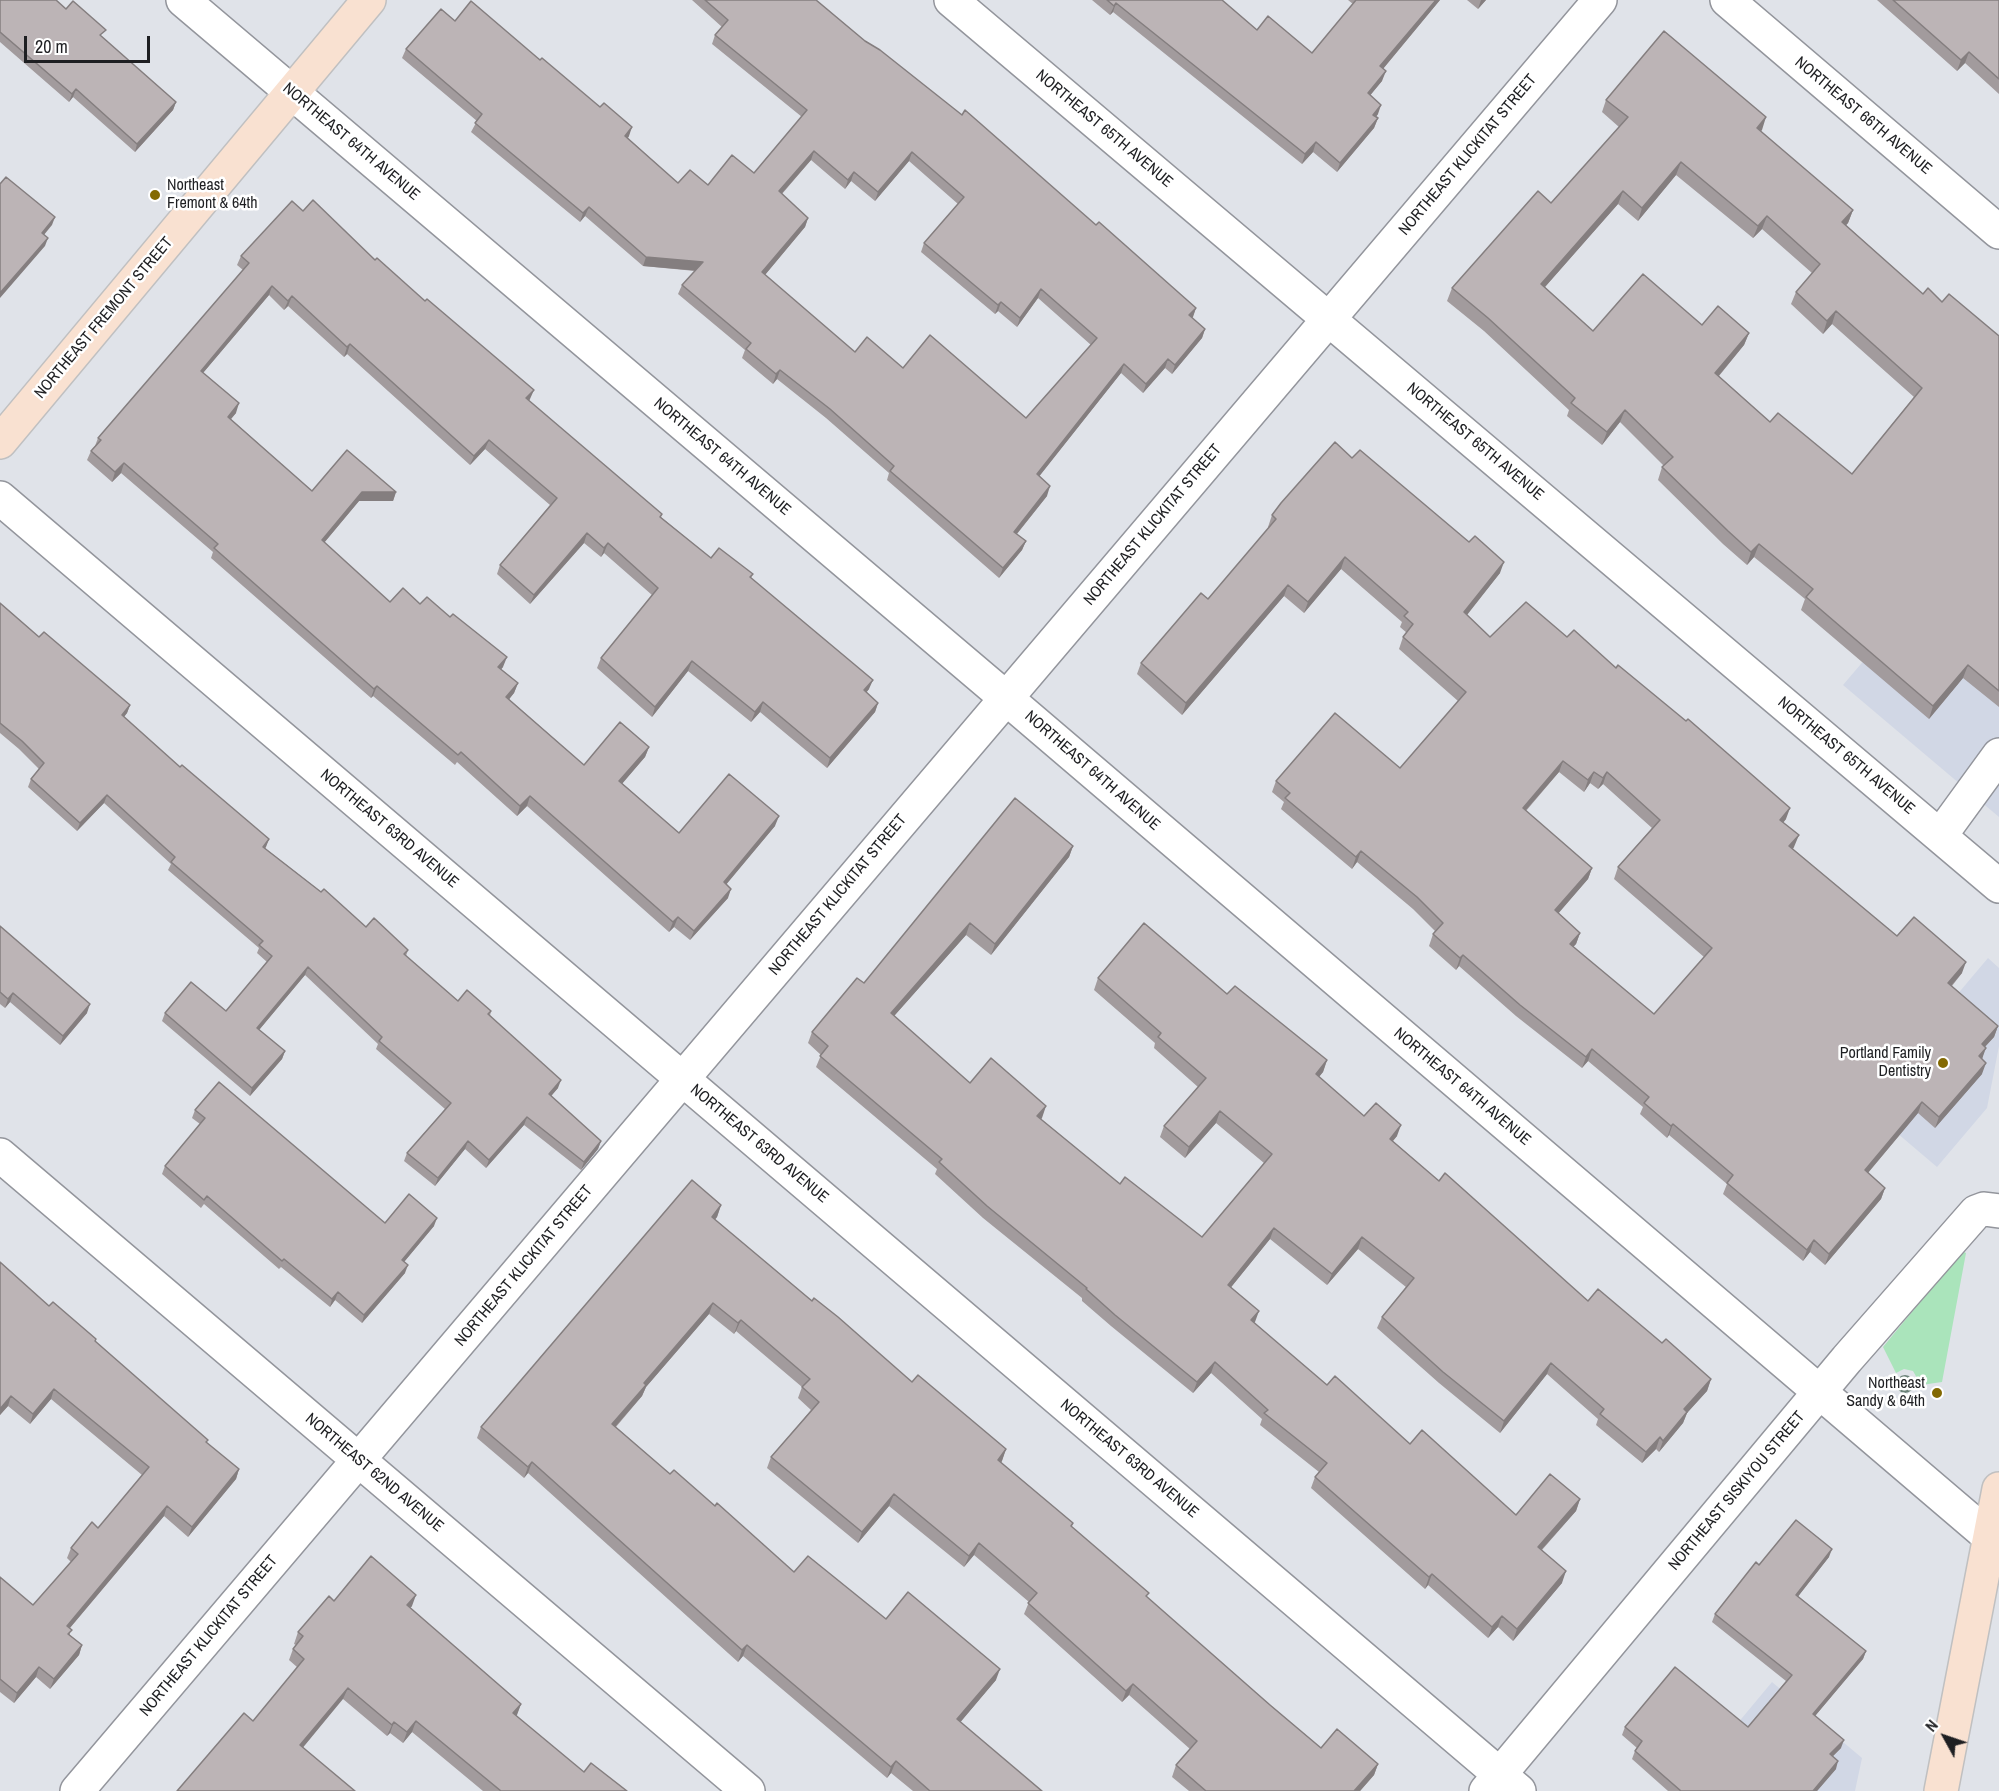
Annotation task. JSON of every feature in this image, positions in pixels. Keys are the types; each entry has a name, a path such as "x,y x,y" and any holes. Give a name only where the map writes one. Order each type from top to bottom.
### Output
{"main road":[{"name":"NORTHEAST FREMONT STREET","path":"0,442 369,0"},
{"path":"1941,1791 1994,1541 1999,1489"}],"street":[{"name":"NORTHEAST 64TH AVENUE","path":"183,0 1994,1541"},
{"name":"NORTHEAST 65TH AVENUE","path":"951,0 1999,886"},
{"name":"NORTHEAST KLICKITAT STREET","path":"78,1791 1600,0"},
{"name":"NORTHEAST 66TH AVENUE","path":"1727,0 1999,232"},
{"name":"NORTHEAST 63RD AVENUE","path":"0,498 682,1079 1502,1786"},
{"path":"1940,836 1999,755"},
{"name":"NORTHEAST 62ND AVENUE","path":"0,1155 748,1791"},
{"name":"NORTHEAST SISKIYOU STREET","path":"1502,1786 1819,1393 1976,1212 1984,1209 1999,1211"}],"shaded area":[{"path":"1999,502 1999,817 1843,685"},
{"path":"1988,958 1999,968 1999,1046 1987,1108 1937,1167 1864,1105"},
{"path":"1772,1682 1862,1758 1855,1791 1744,1791 1707,1760"}],"green space":[{"path":"1962,1251 1966,1253 1942,1382 1921,1385 1913,1371 1904,1369 1896,1373 1883,1347"}],"building":[{"path":"0,0 56,0 66,9 73,1 106,30 100,35 176,102 137,144 76,89 72,94 0,32"},
{"path":"705,0 816,0 865,41 880,50 962,115 965,110 1096,225 1099,222 1196,308 1189,315 1205,329 1175,365 1168,359 1146,384 1124,364 1037,474 1050,486 1014,532 1026,541 1003,568 890,471 894,466 830,409 780,370 776,374 746,349 751,343 682,285 703,262 646,257 589,207 583,213 475,123 482,114 406,49 441,9 455,21 471,1 600,107 604,103 632,127 625,136 678,183 690,170 708,185 732,155 754,173 807,110 715,35 728,20","holes":["814,151 848,180 854,172 878,192 912,152 964,197 924,243 998,305 1001,302 1020,318 1041,289 1097,338 1026,418 930,335 903,368 867,337 855,352 762,272 808,218 779,191"]},
{"path":"1107,0 1222,0 1257,30 1268,16 1312,53 1356,0 1436,0 1380,66 1386,71 1368,93 1381,105 1373,115 1378,118 1340,163 1316,142 1305,154 1116,3 1114,6"},
{"path":"1893,0 1999,0 1999,79 1969,52 1961,60"},
{"path":"1664,31 1766,117 1757,128 1853,210 1842,222 1923,294 1928,288 1942,302 1949,294 1999,336 1999,691 1968,665 1933,706 1806,597 1813,589 1759,544 1751,552 1728,531 1662,467 1673,457 1625,410 1607,432 1571,403 1575,398 1452,288 1538,191 1551,203 1628,117 1606,100","holes":["1681,162 1758,226 1767,216 1820,264 1796,292 1827,321 1836,311 1922,388 1852,474 1778,413 1770,422 1715,373 1749,333 1718,306 1702,325 1643,274 1593,331 1541,284 1623,191 1642,208"]},
{"path":"6,177 55,217 42,233 48,238 0,293 0,184"},
{"path":"313,200 375,260 377,258 425,301 427,299 534,390 526,398 662,514 660,517 711,558 719,548 753,574 750,577 873,680 864,690 878,703 830,758 763,702 755,712 692,661 655,707 601,658 658,588 608,543 604,548 587,533 534,595 500,565 557,498 489,440 474,456 350,344 347,347 292,296 288,301 272,286 201,371 239,403 228,417 312,491 347,450 396,492 362,492 322,540 390,602 403,588 420,604 427,597 450,617 453,614 507,657 498,667 518,683 506,697 584,765 620,722 649,747 619,781 679,833 729,774 779,816 724,882 731,889 694,931 678,917 673,922 530,796 520,806 461,752 458,755 377,686 374,689 214,548 218,544 124,463 115,472 91,451 101,440 98,438 249,263 241,256 292,201 303,211"},
{"path":"1335,442 1352,458 1360,450 1469,542 1475,536 1504,562 1464,612 1490,637 1526,602 1567,637 1574,630 1616,668 1618,665 1686,721 1688,719 1790,808 1780,820 1799,835 1789,846 1897,936 1914,917 1966,962 1948,983 1998,1026 1982,1044 1986,1048 1979,1056 1986,1063 1939,1117 1922,1102 1865,1170 1885,1188 1829,1254 1814,1240 1807,1250 1727,1183 1733,1175 1673,1124 1671,1126 1644,1103 1649,1097 1592,1049 1586,1057 1520,1005 1463,955 1460,958 1433,934 1443,923 1417,897 1361,851 1356,857 1285,798 1290,793 1276,781 1335,713 1400,768 1466,692 1403,637 1413,624 1404,616 1408,612 1345,557 1308,602 1288,585 1186,703 1141,663 1201,593 1208,599 1276,519 1272,515","holes":["1563,761 1588,780 1594,772 1603,778 1607,772 1660,820 1618,867 1712,948 1654,1014 1570,944 1580,933 1555,910 1592,868 1523,808"]},
{"path":"0,603 39,637 44,632 130,705 122,715 180,767 182,765 269,839 263,847 321,892 324,889 366,927 374,918 408,950 404,954 458,1001 467,990 491,1011 488,1014 561,1080 549,1094 601,1141 584,1162 527,1117 489,1160 468,1141 438,1178 407,1153 451,1103 379,1041 382,1037 308,967 257,1028 285,1051 252,1088 165,1013 191,982 226,1011 272,956 259,945 263,941 171,862 175,857 107,795 80,823 31,779 44,763 0,723"},
{"path":"1015,798 1073,846 995,944 970,923 891,1013 970,1083 991,1058 1046,1106 1037,1116 1120,1184 1125,1177 1202,1237 1272,1154 1220,1111 1189,1147 1164,1126 1206,1078 1158,1037 1161,1033 1098,978 1144,923 1227,994 1235,986 1327,1060 1316,1074 1364,1116 1376,1103 1401,1125 1390,1139 1439,1181 1445,1173 1588,1301 1598,1289 1662,1343 1666,1339 1711,1379 1684,1409 1687,1412 1663,1441 1660,1437 1646,1452 1600,1414 1604,1409 1551,1363 1504,1421 1443,1372 1382,1317 1414,1278 1362,1237 1332,1274 1274,1228 1228,1285 1259,1311 1251,1320 1327,1385 1335,1376 1410,1444 1422,1430 1516,1515 1550,1474 1580,1499 1538,1547 1566,1571 1517,1629 1502,1616 1492,1627 1432,1574 1429,1577 1315,1477 1327,1463 1264,1413 1268,1410 1215,1362 1197,1382 987,1206 939,1162 942,1159 820,1056 828,1046 812,1032 857,978 864,983"},
{"path":"0,926 90,1004 63,1036 13,993 8,999 0,992"},
{"path":"219,1082 385,1223 409,1194 437,1218 402,1260 408,1265 364,1315 338,1292 332,1299 284,1259 282,1261 207,1196 204,1200 165,1166 205,1118 195,1110"},
{"path":"692,1180 721,1205 712,1217 812,1301 814,1298 838,1317 912,1382 918,1375 1006,1449 998,1460 1073,1523 1071,1526 1149,1593 1146,1596 1270,1705 1321,1748 1337,1729 1378,1764 1354,1791 1206,1791 1176,1765 1197,1741 1133,1684 1126,1691 1028,1603 1037,1593 979,1543 969,1556 894,1494 862,1532 771,1457 819,1402 802,1387 810,1379 741,1320 738,1323 713,1303 612,1424 670,1474 674,1470 715,1506 717,1503 794,1572 808,1556 886,1619 908,1592 1000,1669 957,1719 1042,1791 930,1791 896,1761 891,1767 747,1645 742,1650 532,1462 528,1467 481,1427"},
{"path":"0,1262 49,1306 53,1302 96,1339 95,1341 208,1440 206,1442 239,1469 192,1527 167,1506 67,1626 72,1630 68,1634 82,1645 54,1679 39,1667 17,1693 0,1679 0,1577 33,1605 78,1554 71,1548 92,1522 98,1528 149,1467 54,1389 33,1414 11,1396 0,1409"},
{"path":"1796,1520 1832,1549 1796,1595 1866,1651 1813,1714 1844,1740 1830,1754 1838,1761 1813,1791 1681,1791 1635,1751 1642,1741 1625,1727 1675,1667 1748,1727 1792,1675 1715,1614 1756,1562 1759,1565"},
{"path":"371,1556 416,1595 407,1605 521,1704 513,1713 584,1772 591,1763 627,1791 501,1791 416,1721 407,1732 394,1722 392,1725 348,1688 300,1745 355,1791 177,1791 244,1713 253,1721 304,1659 293,1649 303,1636 298,1632 329,1596 334,1601"}],"place":[{"name":"Northeast Fremont & 64th","path":"155,195"},
{"name":"Portland Family Dentistry","path":"1943,1063"},
{"name":"Northeast Sandy & 64th","path":"1937,1393"}]}
